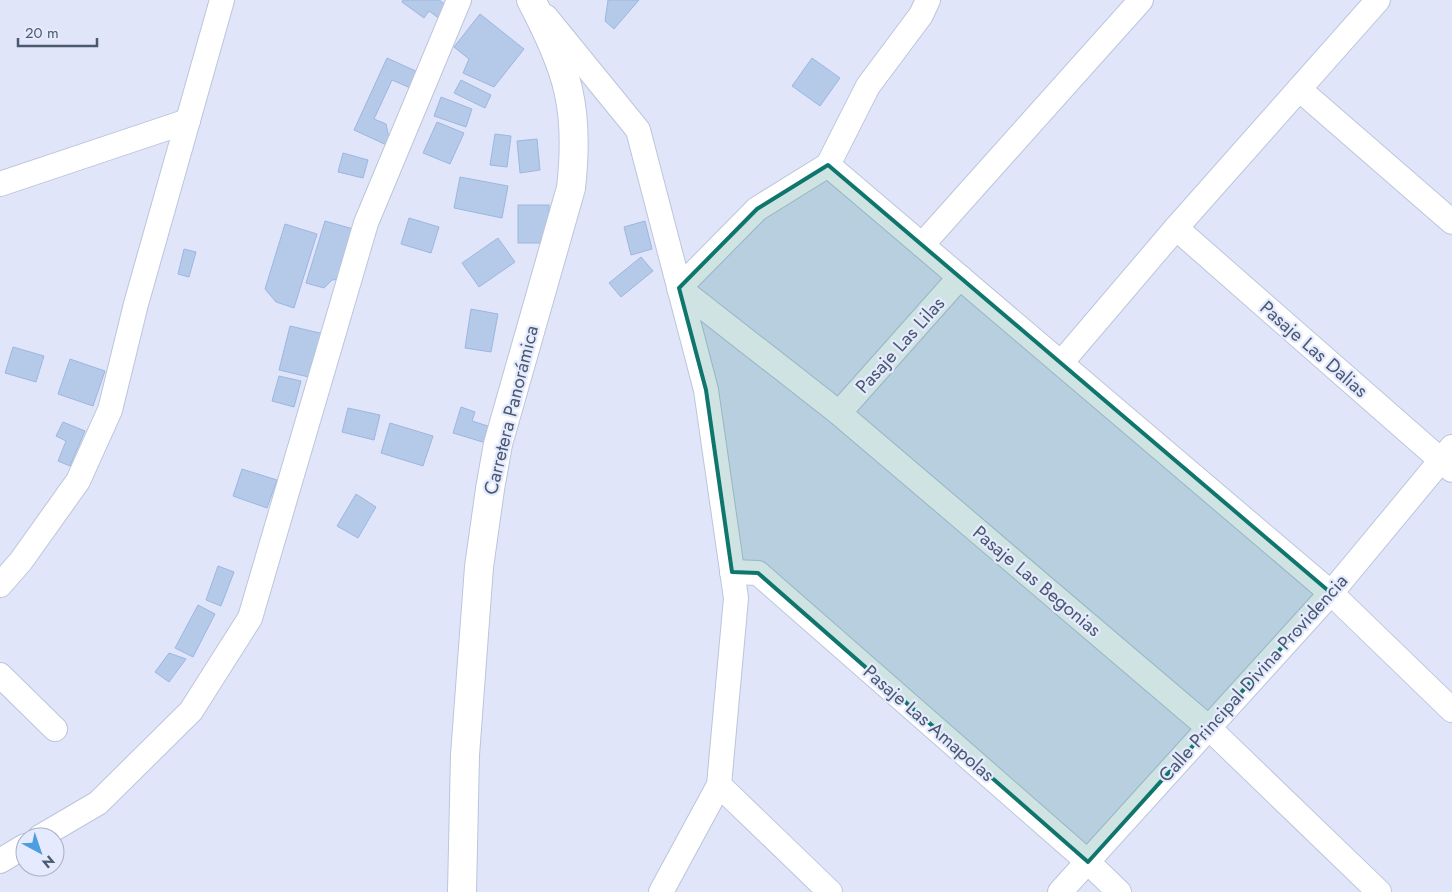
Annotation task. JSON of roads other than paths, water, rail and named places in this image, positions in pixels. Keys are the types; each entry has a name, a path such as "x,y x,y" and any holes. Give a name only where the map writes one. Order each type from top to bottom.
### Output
{"street":[{"path":"0,585 21,561 78,481 110,410 136,304 222,0"},
{"path":"57,827 98,803 191,710 250,618 366,223 459,0"},
{"path":"532,0 638,130 706,390 736,598 718,785 661,892"},
{"name":"Carretera Panorámica","path":"462,892 465,755 478,567 498,444 571,188 575,152 574,118 567,79 554,43 532,0"},
{"path":"679,288 757,209 828,165 868,86 921,15 928,0"},
{"path":"922,245 1141,0"},
{"path":"1061,363 1176,228 1378,0"},
{"path":"1299,89 1452,222"},
{"path":"0,184 188,121"},
{"path":"828,165 1331,593 1452,710"},
{"name":"Pasaje Las Dalias","path":"1176,228 1448,458"},
{"name":"Pasaje Las Lilas","path":"839,413 960,277"},
{"name":"Pasaje Las Begonias","path":"679,288 839,413 1208,728 1379,892"},
{"name":"Calle Principal Divina Providencia","path":"1060,892 1331,593 1448,458"},
{"name":"Pasaje Las Amapolas","path":"732,572 758,573 1088,862 1119,892"},
{"path":"0,675 55,729"},
{"path":"718,785 830,892"},
{"path":"0,861 15,852"}]}
